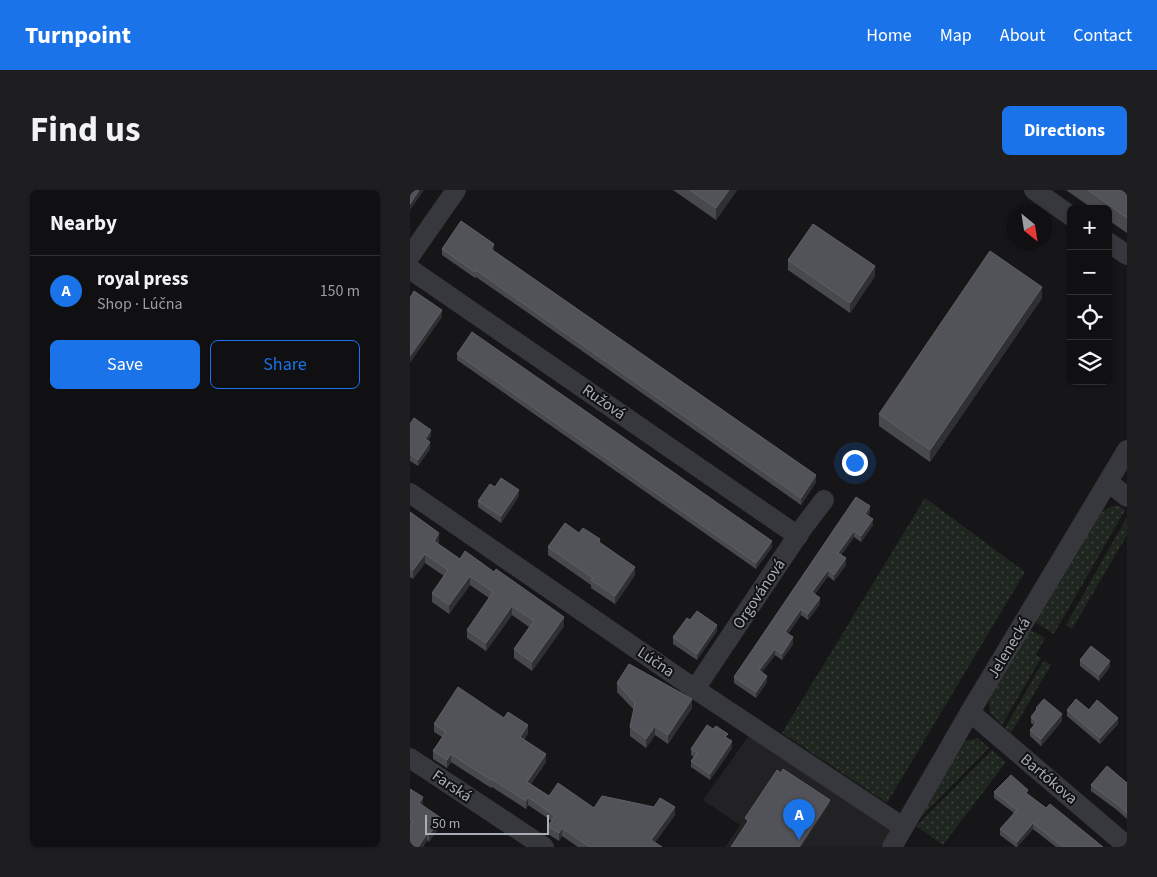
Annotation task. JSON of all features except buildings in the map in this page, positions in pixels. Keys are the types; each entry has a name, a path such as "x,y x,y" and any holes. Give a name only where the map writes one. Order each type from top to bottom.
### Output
{"street":[{"path":"410,256 456,190"},
{"path":"1034,190 1067,213"},
{"path":"1112,245 1127,255"},
{"name":"Ružová","path":"410,269 798,536"},
{"name":"Jelenecká","path":"892,847 970,712 1127,450"},
{"path":"1108,482 1127,497"},
{"name":"Lúčna","path":"410,494 695,689 903,827"},
{"name":"Orgovánová","path":"695,689 824,500"},
{"name":"Bartókova","path":"970,712 1127,846"},
{"name":"Farská","path":"410,758 544,847"}],"shaded area":[{"path":"925,498 1025,572 887,803 782,733"},
{"path":"1112,506 1119,506 1125,510 1054,634 1035,622 1100,513"},
{"path":"1127,517 1127,535 1072,629 1066,625"},
{"path":"1030,630 1045,638 1036,655 1041,658 1002,725 990,713 989,700"},
{"path":"1044,660 1051,665 1011,733 1005,728"},
{"path":"750,734 891,831 881,847 725,847 740,825 703,800"},
{"path":"978,738 989,748 917,821 964,741"},
{"path":"992,750 1006,762 943,845 916,826"}],"place":[{"name":"royal press","path":"799,840"}]}
